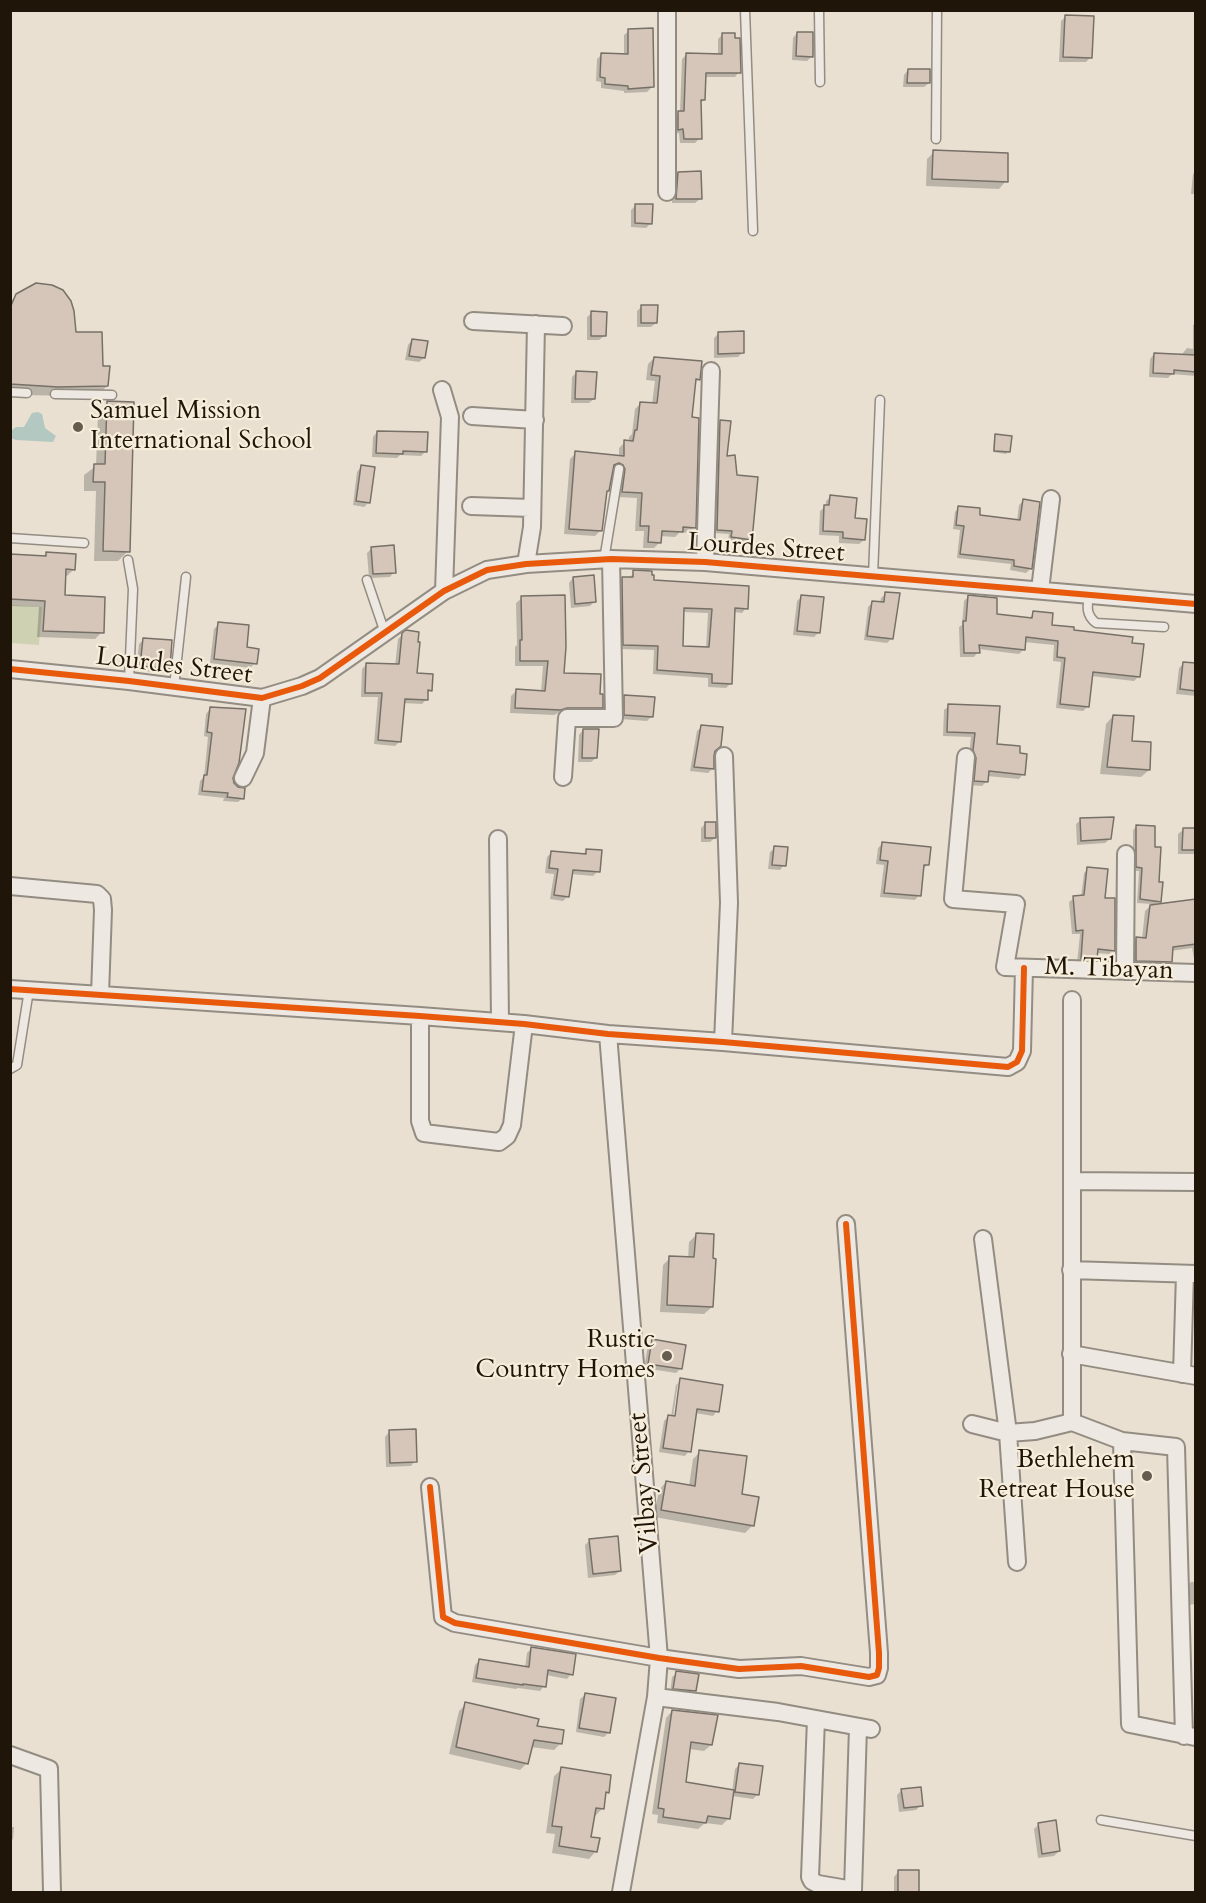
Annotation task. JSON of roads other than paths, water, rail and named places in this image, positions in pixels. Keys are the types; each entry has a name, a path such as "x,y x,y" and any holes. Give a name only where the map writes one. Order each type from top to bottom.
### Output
{"street":[{"path":"667,10 667,192"},
{"path":"473,321 563,326"},
{"path":"526,564 532,526 536,324"},
{"path":"705,562 711,371"},
{"path":"442,390 450,417 444,591"},
{"path":"472,416 535,420"},
{"path":"1040,590 1050,499"},
{"path":"471,506 531,508"},
{"path":"563,777 567,718 614,718 608,560"},
{"name":"Lourdes Street","path":"10,669 262,698 320,678 444,591 488,570 526,564 608,560 705,562 1196,604"},
{"path":"243,778 255,753 262,698"},
{"path":"723,1042 729,903 724,756"},
{"name":"M. Tibayan","path":"966,757 953,899 1016,904 1005,967 1196,973"},
{"path":"498,839 500,1022"},
{"path":"1125,971 1126,855"},
{"path":"10,886 84,892 97,894 102,899 100,995"},
{"path":"10,989 500,1022 608,1034 1008,1067 1017,1062 1022,1051 1024,968"},
{"path":"1072,1000 1072,1422"},
{"path":"420,1016 420,1121 424,1133 499,1142 507,1136 512,1125 524,1024"},
{"name":"Vilbay Street","path":"608,1034 659,1658 656,1697 621,1893"},
{"path":"1072,1181 1196,1182"},
{"path":"430,1487 443,1617 455,1623 659,1658 738,1669 801,1666 869,1677 877,1675 879,1641 846,1224"},
{"path":"983,1239 1008,1433 1017,1562"},
{"path":"1071,1270 1190,1274 1189,1375 1071,1354"},
{"path":"972,1424 1008,1433 1035,1431 1072,1422 1122,1441 1176,1447 1190,1736 1130,1724 1122,1441"},
{"path":"656,1697 778,1712 865,1728 853,1890 818,1884 810,1877 816,1719"},
{"path":"10,1755 50,1769 52,1893"}],"lane":[{"path":"745,10 753,231"},
{"path":"819,10 820,82"},
{"path":"936,139 937,10"},
{"path":"10,392 27,393"},
{"path":"55,394 112,395"},
{"path":"873,576 880,400"},
{"path":"608,560 619,469"},
{"path":"10,538 84,543"},
{"path":"128,560 133,589 129,681"},
{"path":"174,687 186,577"},
{"path":"367,580 385,633"},
{"path":"1089,595 1087,609 1090,618 1096,623 1164,627"},
{"path":"10,1069 17,1065 29,990"},
{"path":"1101,1820 1196,1836"}],"water":[{"path":"32,413 42,414 45,428 56,436 53,442 11,438 12,430 16,427 24,427"}],"place":[{"name":"Samuel Mission International School","path":"78,427"},
{"name":"Rustic Country Homes","path":"667,1356"},
{"name":"Bethlehem Retreat House","path":"1147,1476"}]}
